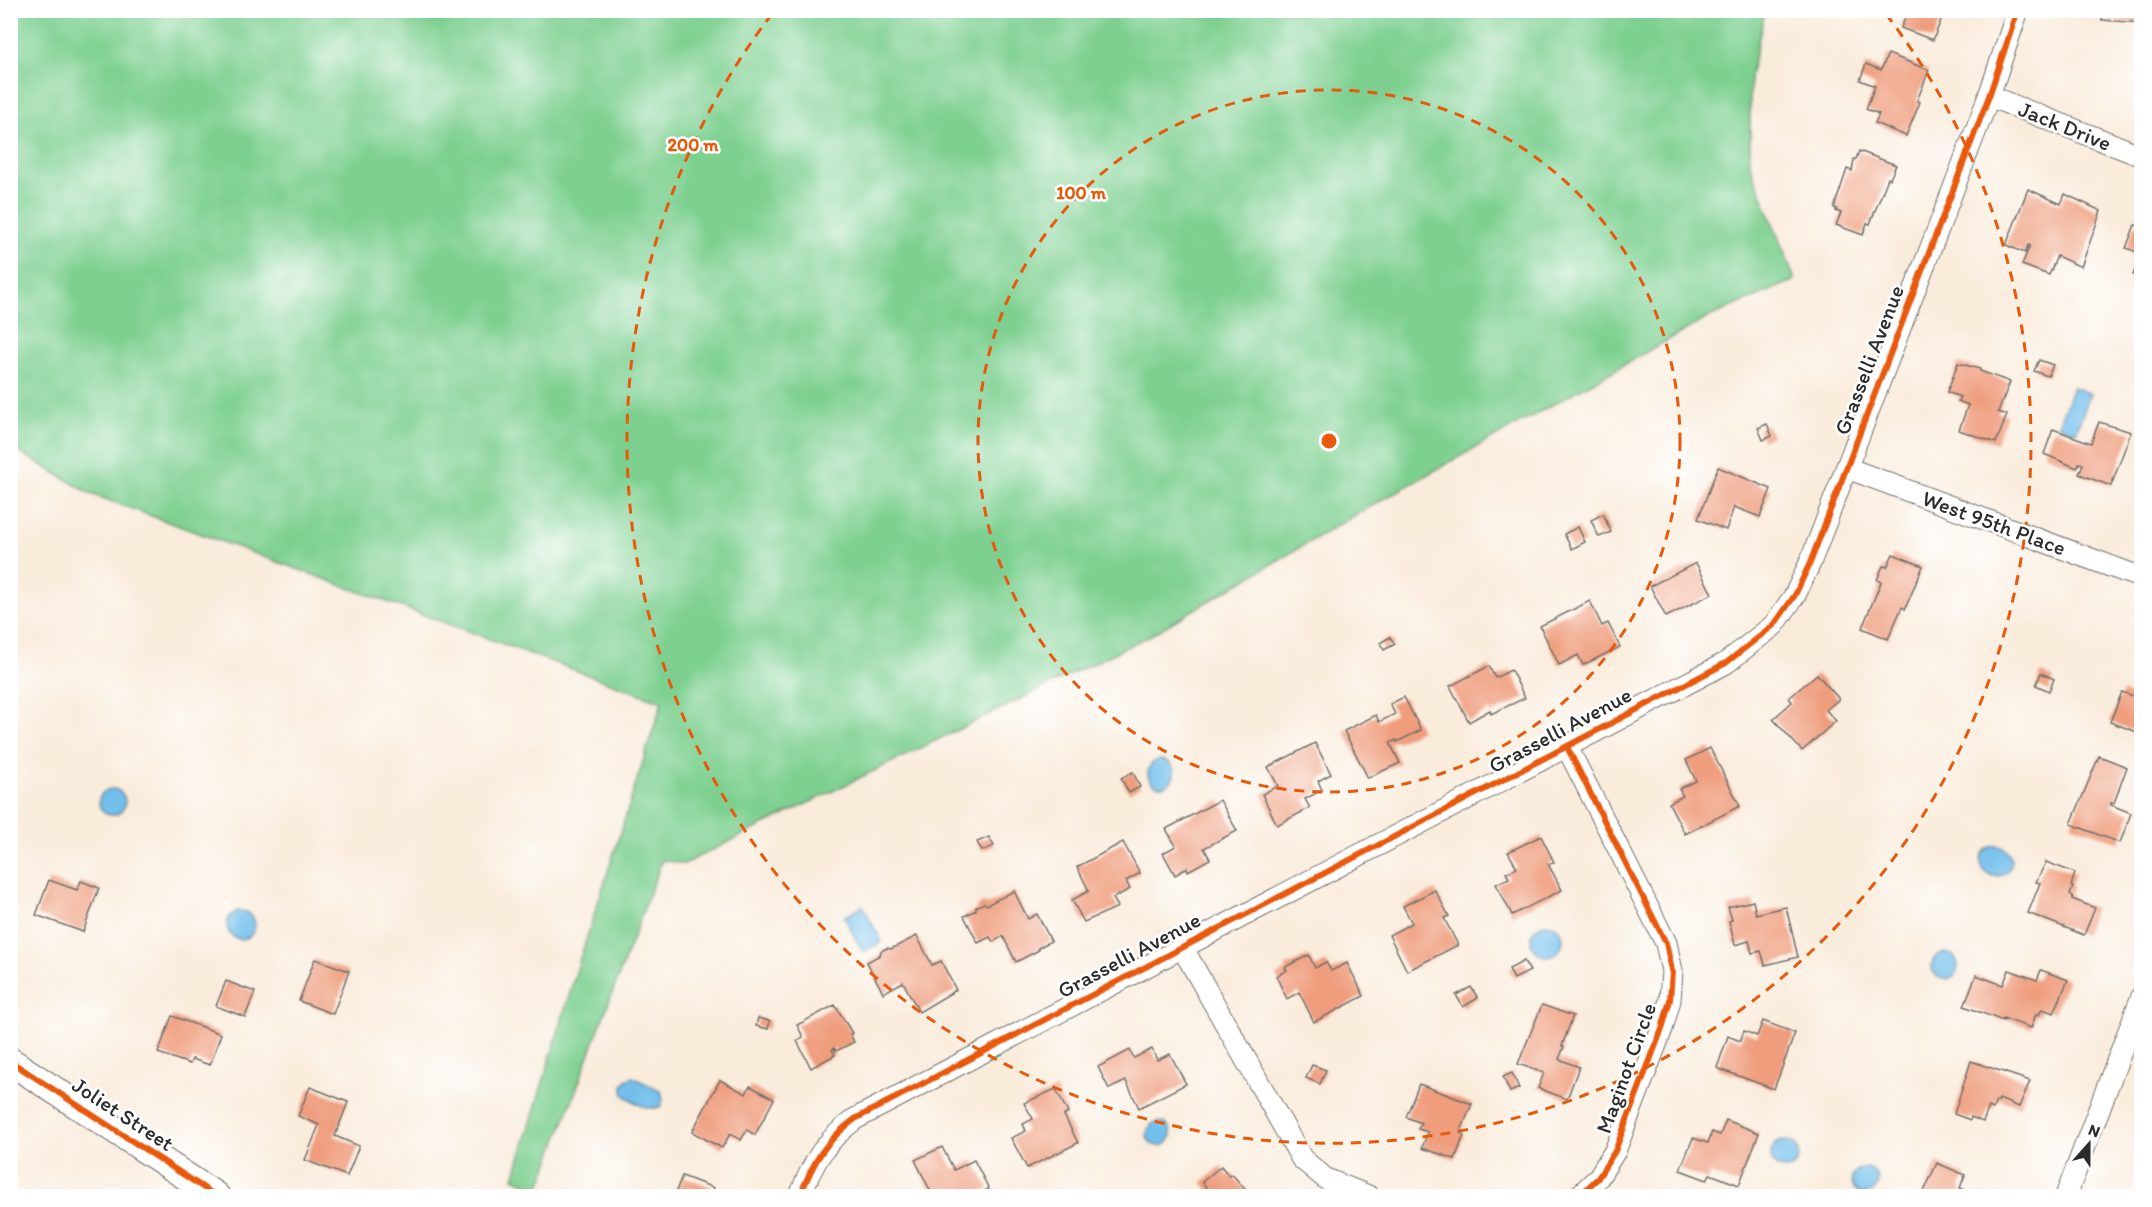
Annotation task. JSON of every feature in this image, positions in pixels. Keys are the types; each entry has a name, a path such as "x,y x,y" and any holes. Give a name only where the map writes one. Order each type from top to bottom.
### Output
{"street":[{"name":"Grasselli Avenue","path":"800,1197 817,1157 834,1134 855,1119 1726,663 1774,625 1795,596 1847,468 1989,96 2018,10"},
{"name":"Jack Drive","path":"1989,96 2142,156"},
{"name":"West 95th Place","path":"1847,468 2142,578"},
{"name":"Maginot Circle","path":"1567,747 1666,943 1672,970 1670,1000 1662,1029 1615,1151 1598,1178 1579,1197"},
{"path":"1182,947 1302,1159 1326,1179 1368,1197"},
{"path":"2066,1197 2142,996"},
{"name":"Joliet Street","path":"10,1061 216,1197"}],"green space":[{"path":"11,10 1765,11 1750,77 1750,165 1795,280 1711,316 1350,518 1149,636 684,864 662,860 539,1189 514,1178 580,959 662,702 91,494 11,447"}],"water":[{"path":"2073,387 2090,394 2076,432 2058,425"},
{"path":"1161,760 1170,764 1174,773 1170,782 1161,786 1152,782 1148,773 1152,764"},
{"path":"112,789 121,793 125,802 121,811 112,815 103,811 99,802 103,793"},
{"path":"1996,846 2007,850 2011,861 2007,872 1996,876 1985,872 1981,861 1985,850"},
{"path":"863,906 882,942 863,952 844,917"},
{"path":"241,911 251,915 255,925 251,935 241,939 231,935 227,925 231,915"},
{"path":"1547,924 1559,928 1563,940 1559,952 1547,956 1535,952 1531,940 1535,928"},
{"path":"1945,953 1954,957 1958,966 1954,975 1945,979 1936,975 1932,966 1936,957"},
{"path":"633,1077 661,1091 663,1099 661,1106 647,1107 624,1095 624,1083"},
{"path":"1154,1122 1164,1122 1171,1129 1171,1139 1164,1146 1154,1146 1147,1139 1147,1129"},
{"path":"1785,1141 1795,1145 1799,1155 1795,1165 1785,1169 1775,1165 1771,1155 1775,1145"},
{"path":"1865,1168 1875,1171 1878,1181 1875,1191 1865,1194 1855,1191 1852,1181 1855,1171"}],"building":[{"path":"1908,10 1943,10 1933,40 1901,28"},
{"path":"2103,10 2142,10 2142,23 2102,20"},
{"path":"1888,54 1929,70 1917,101 1920,102 1906,136 1875,123 1879,114 1866,109 1875,86 1860,80 1866,64 1881,70"},
{"path":"1859,151 1896,165 1863,235 1836,225 1841,213 1834,208 1847,169 1852,171 1854,159"},
{"path":"2028,189 2061,204 2065,194 2101,211 2081,267 2057,256 2049,275 2022,265 2030,245 2025,253 2006,245"},
{"path":"2135,225 2142,227 2142,254 2126,248"},
{"path":"2142,255 2142,278 2133,275"},
{"path":"2039,360 2053,365 2048,376 2034,371"},
{"path":"1958,363 1980,369 1980,371 2010,382 1998,412 2007,415 1996,443 1959,430 1968,405 1958,401 1960,397 1947,392"},
{"path":"2099,422 2131,432 2111,486 2079,474 2083,464 2079,463 2077,468 2044,454 2053,429 2091,443"},
{"path":"1767,424 1772,436 1763,440 1758,428"},
{"path":"1718,467 1771,489 1760,517 1734,507 1726,530 1698,519"},
{"path":"1603,514 1611,532 1599,537 1591,520"},
{"path":"1578,527 1585,542 1572,549 1564,534"},
{"path":"1893,554 1923,566 1905,609 1902,607 1888,639 1862,628 1881,582 1877,580 1883,566 1887,567"},
{"path":"1696,563 1712,594 1666,617 1650,586"},
{"path":"1590,601 1602,626 1608,623 1620,647 1583,665 1578,655 1559,665 1540,626"},
{"path":"1390,637 1395,644 1384,650 1380,643"},
{"path":"1489,666 1495,678 1511,670 1525,698 1491,714 1490,710 1469,722 1450,686"},
{"path":"2041,673 2054,679 2049,691 2036,685"},
{"path":"1817,674 1839,699 1826,710 1836,721 1802,751 1773,719 1792,702 1789,698"},
{"path":"2122,692 2142,699 2142,734 2110,722"},
{"path":"1404,697 1421,730 1390,743 1400,763 1368,778 1344,731 1376,715 1379,722 1395,714 1390,704"},
{"path":"1315,743 1331,774 1318,781 1322,790 1305,799 1310,808 1277,825 1262,794 1278,786 1268,767"},
{"path":"1710,748 1740,806 1685,834 1669,803 1683,796 1679,789 1696,781 1686,760"},
{"path":"2099,756 2127,767 2114,803 2111,803 2131,813 2120,843 2071,824"},
{"path":"1133,772 1140,787 1129,793 1121,778"},
{"path":"1220,800 1237,831 1204,848 1210,859 1175,875 1163,853 1176,846 1166,829"},
{"path":"1541,836 1554,862 1548,864 1562,890 1512,915 1496,884 1509,878 1506,873 1517,868 1508,852"},
{"path":"989,837 994,846 982,851 977,842"},
{"path":"1123,842 1140,873 1126,881 1130,889 1113,898 1118,907 1084,922 1072,900 1089,891 1077,867"},
{"path":"2046,862 2075,873 2070,894 2073,896 2072,899 2095,908 2084,935 2028,913 2040,883 2036,882"},
{"path":"49,880 77,890 81,881 99,888 83,932 36,915"},
{"path":"1435,890 1449,916 1444,918 1458,945 1407,971 1389,935 1412,923 1403,906"},
{"path":"1014,891 1028,919 1037,914 1051,941 1016,962 1003,936 993,942 990,937 978,943 964,916 984,903 987,905"},
{"path":"1753,901 1756,914 1786,907 1798,957 1765,965 1761,951 1752,953 1749,941 1735,945 1728,907"},
{"path":"917,936 932,965 941,961 956,990 919,1012 903,982 883,993 867,962 880,955 881,951 891,949"},
{"path":"1309,955 1315,968 1326,962 1331,971 1347,963 1364,996 1314,1022 1299,992 1287,999 1276,976 1287,970 1285,967"},
{"path":"315,959 349,971 333,1014 299,1001"},
{"path":"1524,961 1530,971 1514,979 1509,969"},
{"path":"2009,970 2037,980 2041,970 2068,980 2054,1013 2042,1009 2039,1015 2036,1014 2031,1028 2003,1018 2003,1021 1964,1006 1976,975 2003,985"},
{"path":"226,981 255,992 245,1017 216,1006"},
{"path":"1471,987 1478,998 1463,1007 1456,995"},
{"path":"835,1005 852,1033 850,1034 854,1042 836,1051 834,1048 832,1050 835,1055 811,1068 797,1041 803,1037 797,1025"},
{"path":"1542,1005 1573,1016 1559,1059 1579,1067 1567,1099 1538,1088 1544,1073 1518,1064"},
{"path":"172,1016 221,1034 210,1065 192,1059 190,1064 158,1053"},
{"path":"758,1018 770,1021 768,1029 756,1026"},
{"path":"1763,1021 1795,1033 1774,1089 1717,1068 1728,1036 1740,1041 1744,1031 1757,1036"},
{"path":"1152,1049 1157,1060 1170,1054 1186,1084 1139,1108 1126,1081 1109,1089 1098,1067 1130,1050 1134,1058"},
{"path":"1971,1061 2030,1081 2019,1107 1999,1099 1993,1109 1989,1107 1983,1122 1954,1114"},
{"path":"1312,1065 1326,1070 1320,1084 1306,1078"},
{"path":"1512,1073 1519,1088 1510,1092 1503,1077"},
{"path":"720,1080 746,1094 750,1086 774,1099 755,1135 747,1130 741,1140 730,1134 722,1148 692,1132"},
{"path":"1419,1084 1472,1104 1460,1133 1464,1135 1455,1159 1422,1148 1428,1132 1418,1129 1421,1123 1406,1117"},
{"path":"310,1087 348,1102 335,1136 359,1146 347,1176 305,1160 319,1125 298,1116"},
{"path":"1056,1089 1068,1113 1064,1115 1078,1143 1027,1168 1011,1138 1026,1131 1023,1124 1033,1119 1024,1103"},
{"path":"1726,1120 1759,1133 1739,1185 1710,1174 1707,1180 1680,1170 1693,1138 1708,1143 1712,1132 1720,1135"},
{"path":"942,1147 954,1170 974,1160 989,1189 974,1196 933,1196 915,1160"},
{"path":"1937,1163 1965,1175 1960,1188 1963,1189 1960,1196 1922,1196"},
{"path":"1221,1166 1229,1176 1232,1174 1249,1194 1246,1196 1205,1196 1210,1192 1202,1182"},
{"path":"682,1176 714,1188 711,1196 674,1196"}],"cycle path":[{"path":"800,1196 821,1153 855,1119 1726,663 1774,625 1795,595 1810,563 1989,96 2018,10"},
{"path":"1567,747 1666,943 1672,971 1670,1000 1662,1029 1615,1151 1598,1178 1579,1196"},
{"path":"10,1061 216,1196"}]}
